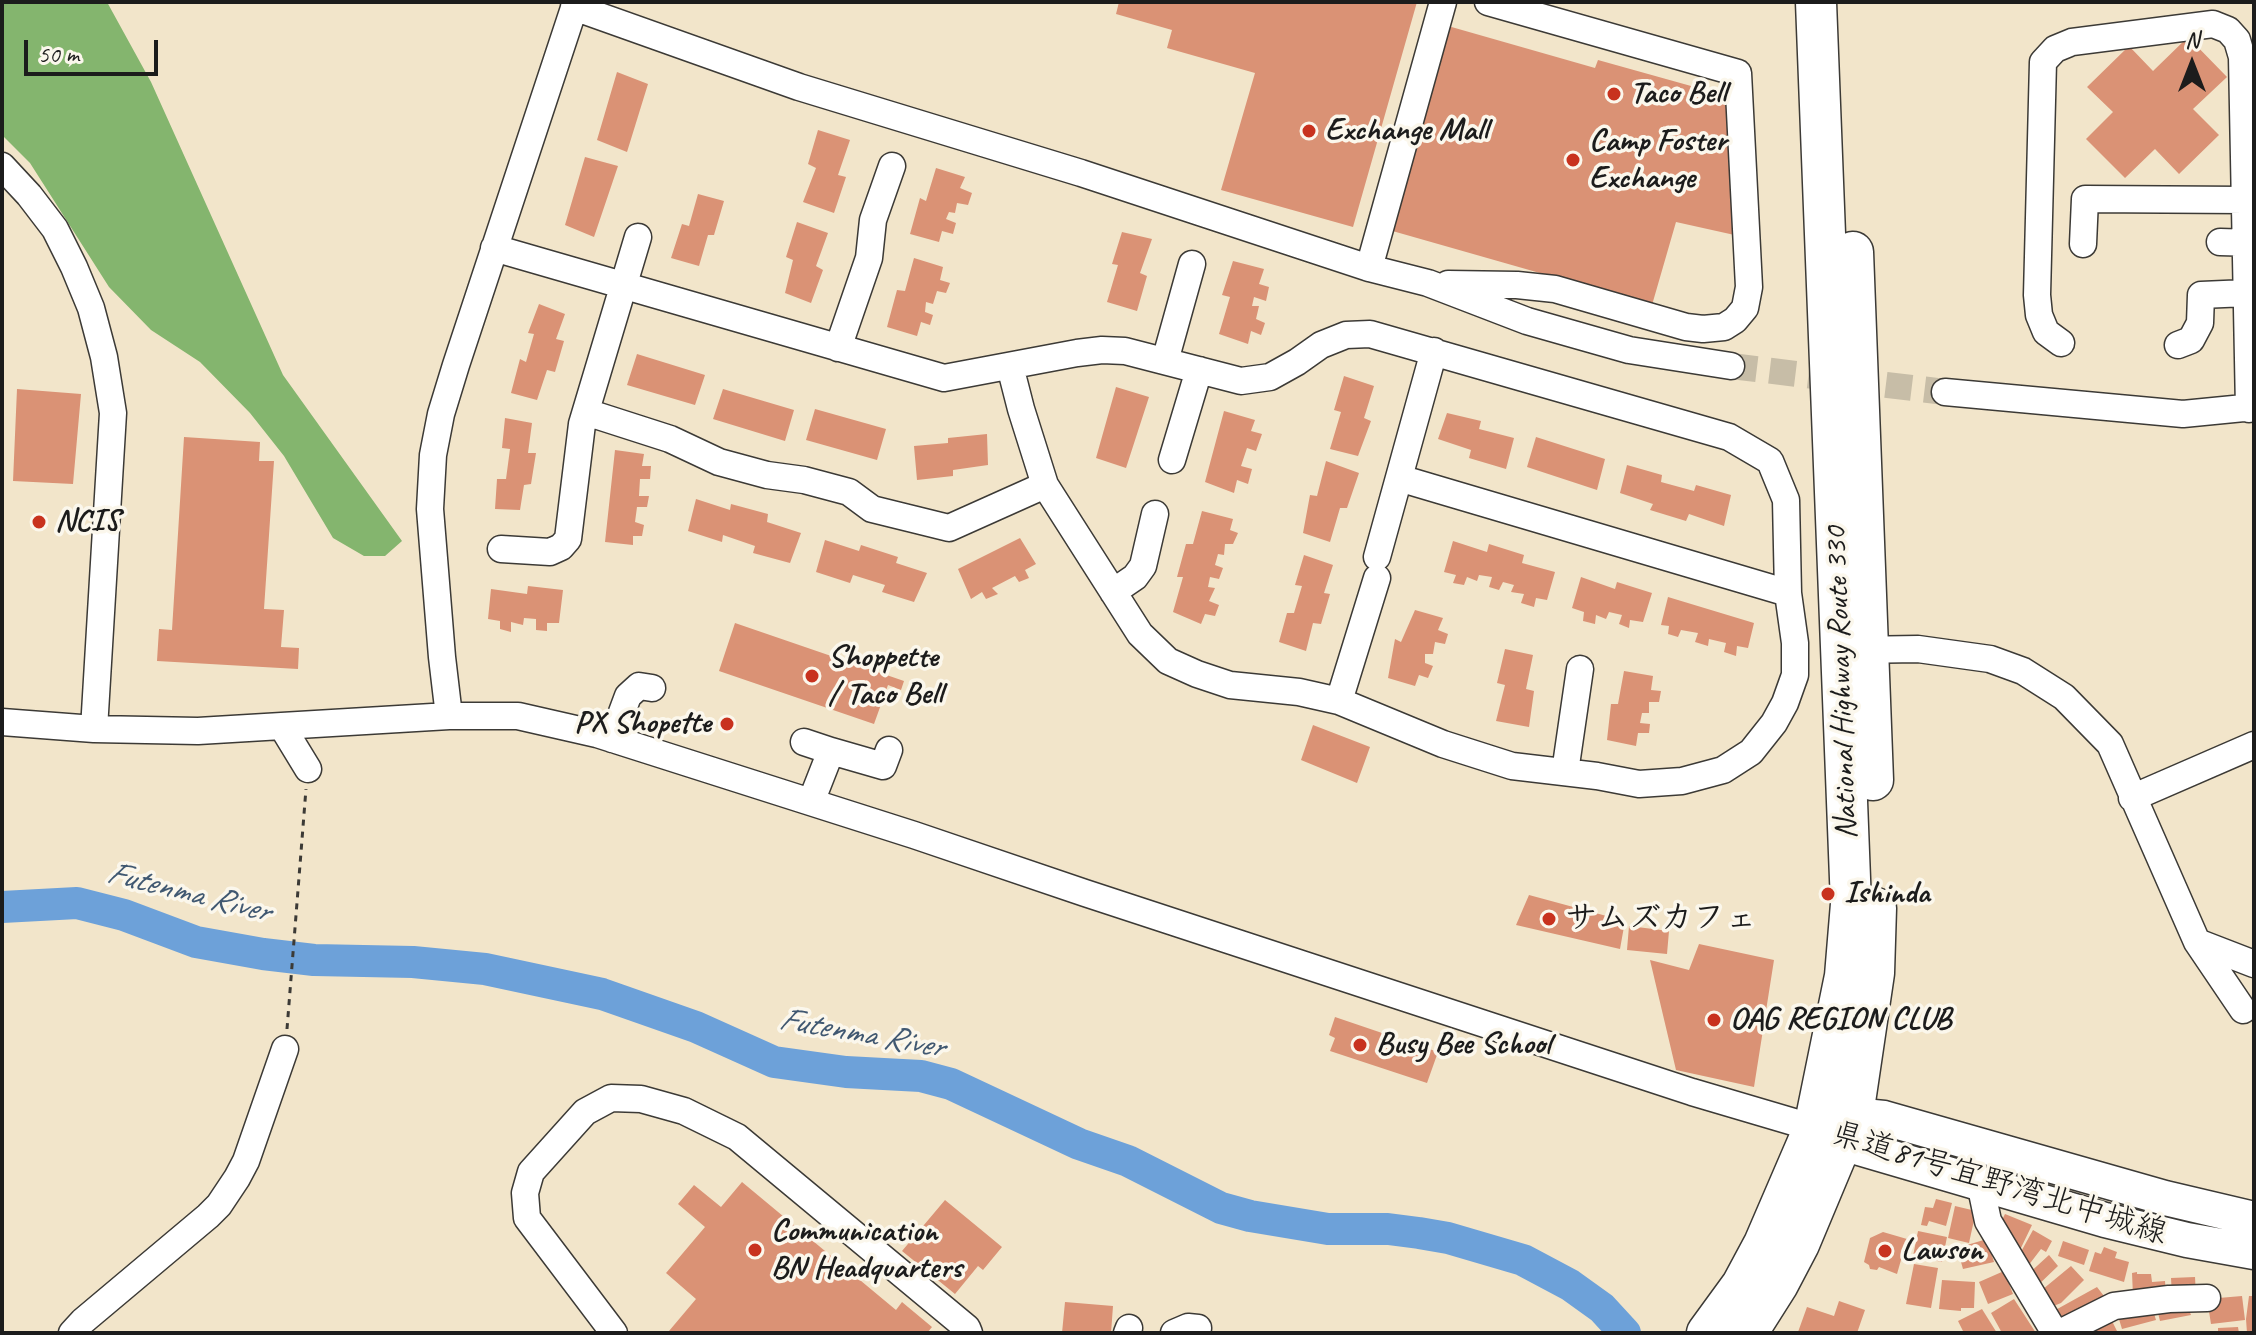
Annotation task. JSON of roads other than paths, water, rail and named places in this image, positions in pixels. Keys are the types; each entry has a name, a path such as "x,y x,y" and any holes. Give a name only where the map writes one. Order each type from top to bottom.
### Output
{"highway":[{"name":"National Highway Route 330","path":"1816,2 1855,650"},
{"name":"National Highway Route 330","path":"1747,1333 1799,1244 1836,1129 1851,904 1855,650 1842,2"},
{"name":"National Highway Route 330","path":"1707,1333 1742,1285 1836,1129"}],"main road":[{"name":"県道81号宜野湾北中城線","path":"1836,1129 1884,1118 2165,1198 2254,1219"},
{"name":"県道81号宜野湾北中城線","path":"1836,1129 1980,1183 2105,1220 2254,1252"}],"street":[{"path":"1369,268 1443,2"},
{"path":"1428,283 1555,289 1686,327 1703,329 1724,327 1745,308 1749,287 1738,73 1488,2"},
{"path":"449,716 430,509 433,455 441,414 575,5 799,87 1081,173 1369,268 1428,283 1527,321 1629,350 1731,366"},
{"path":"1945,392 2183,414 2252,408 2247,293 2250,242 2245,200 2242,57 2237,40 2228,30 2213,24 2072,42 2055,49 2043,62 2039,244 2048,295 2039,315 2046,332 2061,343"},
{"path":"2,166 55,229 91,308 104,357 113,413 94,729"},
{"path":"838,348 869,258 873,220 892,166"},
{"path":"2039,244 2075,244 2085,199 2245,200"},
{"path":"501,549 550,552 568,539 582,424 638,237"},
{"path":"2220,242 2250,242"},
{"path":"494,248 944,378 1010,366 1102,350 1125,351 1241,381 1270,377 1321,345 1346,335 1370,334 1729,437 1770,461 1786,500 1788,593 1795,643 1795,675 1779,713 1751,752 1723,770 1682,781 1639,784 1512,766 1443,744 1339,701 1299,692 1230,685 1168,661 1140,634 1045,485 1010,366"},
{"path":"1165,361 1192,264"},
{"path":"2178,345 2191,340 2200,323 2201,295 2247,293"},
{"path":"1339,701 1434,351"},
{"path":"1172,460 1199,370"},
{"path":"586,412 670,439 719,462 849,492 872,509 949,528 1045,485"},
{"path":"1399,478 1788,593"},
{"path":"1113,592 1135,577 1143,566 1155,514"},
{"path":"1855,650 1918,649 1990,659 2023,671 2064,697 2110,744 2197,942 2243,1010"},
{"path":"1565,772 1580,669"},
{"path":"612,739 628,696 639,686 652,688"},
{"path":"2,722 94,729 198,731 449,716 518,716 612,739 811,802 1692,1092 1836,1129"},
{"path":"283,728 308,769"},
{"path":"804,742 883,766 889,750"},
{"path":"2132,798 2254,745"},
{"path":"811,802 831,751"},
{"path":"2197,942 2254,964"},
{"path":"72,1333 208,1216 227,1193 246,1161 285,1049"},
{"path":"614,1333 527,1218 525,1193 531,1172 585,1112 611,1098 641,1099 684,1111 737,1137 967,1328 969,1333"},
{"path":"1980,1183 1988,1221 2057,1333 2114,1306 2207,1298"},
{"path":"1174,1333 1188,1327 1198,1328 1197,1333"}],"waterway":[{"name":"Futenma River","path":"2,907 77,903 124,915 196,942 263,954 314,960 413,962 485,969 602,994 696,1027 774,1062 846,1072 921,1076 951,1084 1079,1144 1128,1161 1221,1208 1328,1229 1388,1229 1419,1233 1448,1238 1523,1260 1570,1285 1602,1308 1625,1333"}],"tunnel":[{"path":"1731,366 1945,392"}],"place":[{"name":"Taco Bell","path":"1614,94"},
{"name":"Exchange Mall","path":"1309,131"},
{"name":"Camp Foster Exchange","path":"1573,160"},
{"name":"NCIS","path":"39,522"},
{"name":"Shoppette / Taco Bell","path":"812,676"},
{"name":"PX Shopette","path":"727,724"},
{"name":"Ishinda","path":"1828,894"},
{"name":"サムズカフェ","path":"1549,919"},
{"name":"OAG REGION CLUB","path":"1714,1020"},
{"name":"Busy Bee School","path":"1360,1045"},
{"name":"Communication BN Headquarters","path":"755,1250"},
{"name":"Lawson","path":"1885,1251"}]}
